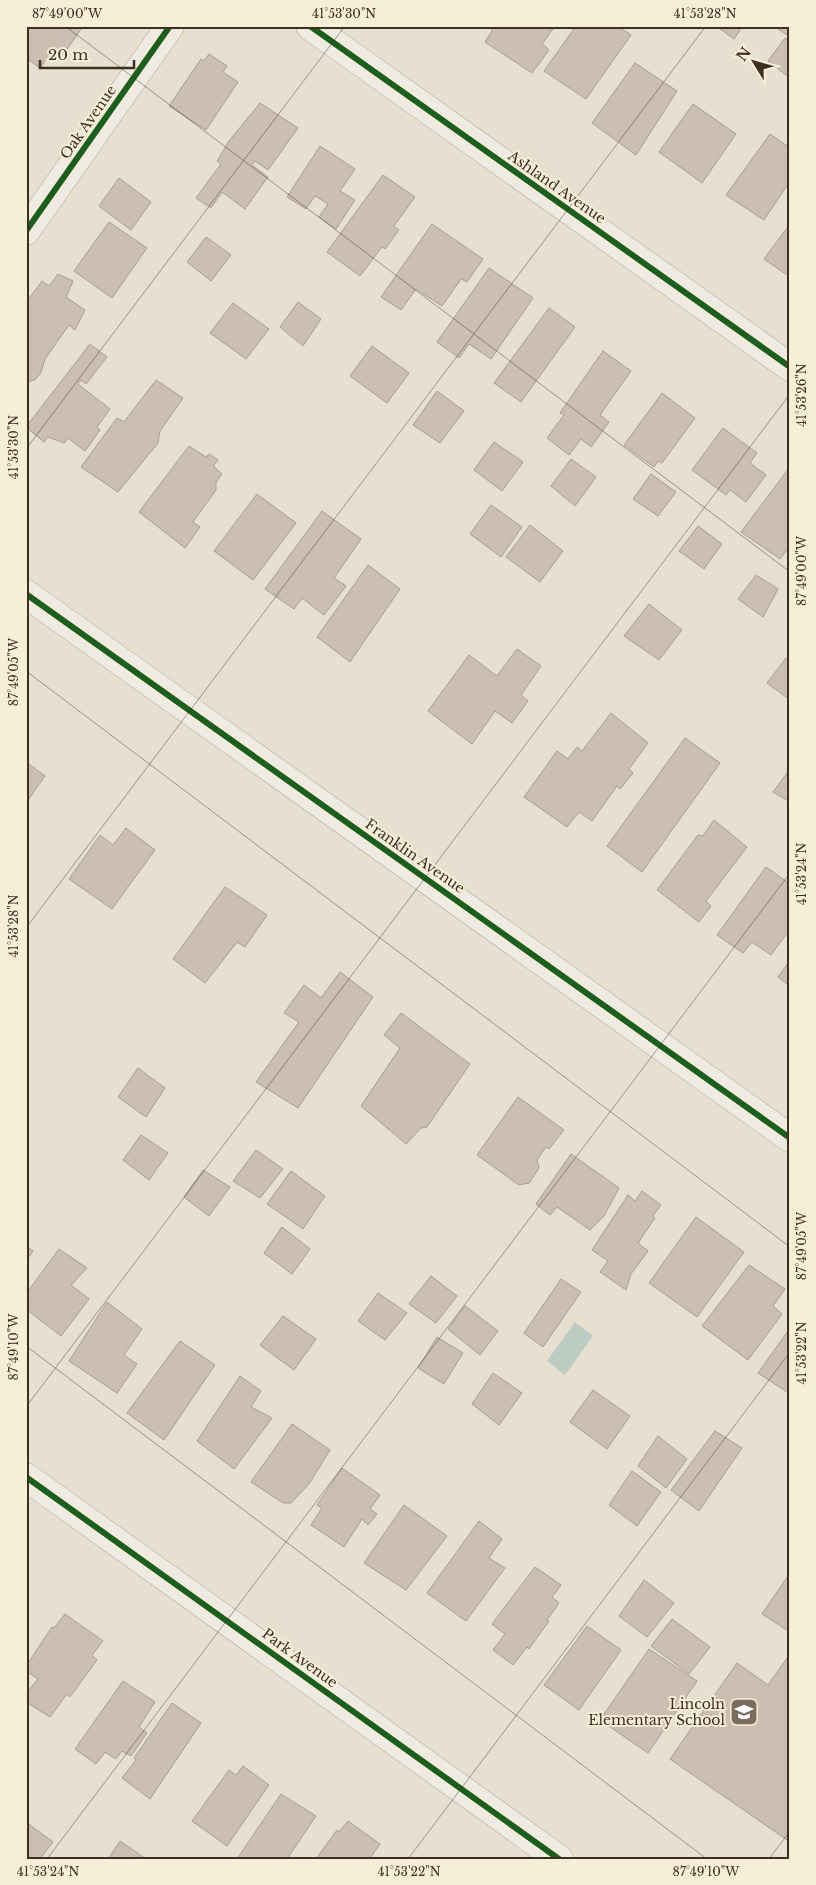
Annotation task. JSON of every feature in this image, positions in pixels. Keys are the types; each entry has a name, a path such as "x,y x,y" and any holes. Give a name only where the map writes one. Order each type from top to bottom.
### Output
{"street":[{"name":"Oak Avenue","path":"26,232 170,26"},
{"name":"Ashland Avenue","path":"310,26 790,368"},
{"name":"Franklin Avenue","path":"26,594 790,1138"},
{"name":"Park Avenue","path":"26,1477 559,1859"}],"shaded area":[{"path":"575,1322 593,1336 565,1375 547,1361"}],"building":[{"path":"26,26 83,26 63,55 57,51 49,62 46,60 40,68 26,58"},
{"path":"491,26 555,26 542,44 549,50 532,73 485,42 492,31"},
{"path":"576,26 618,26 631,35 586,99 544,71"},
{"path":"716,26 743,26 734,39"},
{"path":"774,26 790,26 790,37"},
{"path":"785,38 790,42 790,78 768,61"},
{"path":"209,54 227,66 223,72 238,82 206,130 169,106 201,59 204,61"},
{"path":"635,63 677,91 636,155 592,123"},
{"path":"260,103 298,128 268,170 255,161 252,165 268,177 245,209 222,192 211,208 196,198 221,164 217,161 229,141"},
{"path":"693,104 736,134 702,183 659,152"},
{"path":"770,134 790,148 790,181 764,220 726,195"},
{"path":"320,146 355,169 340,191 355,200 336,229 319,217 328,204 315,196 306,209 287,197"},
{"path":"383,175 415,197 394,226 399,230 385,249 382,247 360,276 327,252"},
{"path":"119,178 151,202 131,230 99,206"},
{"path":"109,222 147,248 112,298 74,271"},
{"path":"432,224 483,259 467,282 461,279 442,306 416,289 401,310 381,297"},
{"path":"790,224 790,277 764,259"},
{"path":"206,237 231,255 211,281 187,262"},
{"path":"489,268 533,298 491,359 469,344 459,358 437,342"},
{"path":"58,274 73,281 66,297 85,310 75,330 69,325 45,359 41,372 36,379 26,383 26,303 42,281 49,286"},
{"path":"298,302 321,319 303,346 280,327"},
{"path":"233,303 269,329 246,359 210,333"},
{"path":"549,308 575,327 521,402 494,383"},
{"path":"90,344 107,357 86,384 81,380 78,384 110,409 97,427 100,430 85,451 68,438 64,443 48,437 44,442 26,427"},
{"path":"372,346 409,373 387,403 350,376"},
{"path":"603,351 631,371 600,415 609,422 591,447 581,439 569,455 547,438 564,415 560,413"},
{"path":"156,380 183,398 160,431 158,443 118,492 81,467 117,418 124,422"},
{"path":"437,391 464,411 440,443 413,425"},
{"path":"662,393 695,418 662,463 658,461 654,467 624,445"},
{"path":"723,428 757,453 750,463 766,475 746,502 730,490 726,495 692,470"},
{"path":"494,442 523,462 502,491 474,470"},
{"path":"189,446 206,457 209,454 218,460 213,466 222,474 216,482 216,490 193,522 200,527 185,548 139,512"},
{"path":"571,459 596,477 575,506 551,486"},
{"path":"790,467 790,546 780,559 741,532"},
{"path":"651,474 676,492 658,516 633,499"},
{"path":"257,494 296,523 253,580 214,551"},
{"path":"491,505 522,527 501,557 470,534"},
{"path":"322,511 361,539 334,578 346,586 324,615 302,598 294,609 265,589"},
{"path":"530,525 563,551 540,582 506,557"},
{"path":"698,526 722,544 704,569 679,551"},
{"path":"368,565 400,589 350,662 317,637"},
{"path":"756,575 778,589 763,617 738,599"},
{"path":"649,604 682,630 659,660 624,636"},
{"path":"517,649 541,666 521,695 528,701 512,723 495,711 472,744 428,711 469,655 497,676"},
{"path":"786,658 790,660 790,700 767,683"},
{"path":"611,713 648,743 629,769 633,773 620,789 617,786 592,821 579,812 567,827 524,797 557,751 568,759 577,747 582,751"},
{"path":"685,738 720,763 642,872 607,846"},
{"path":"26,762 45,776 26,803"},
{"path":"790,769 790,802 773,792"},
{"path":"714,820 747,847 706,901 711,906 699,922 657,890 698,835 703,836"},
{"path":"126,828 155,850 112,909 69,879 100,835 113,845"},
{"path":"766,867 790,884 790,929 771,955 752,942 743,953 717,935"},
{"path":"225,887 267,915 245,947 237,942 205,983 173,959"},
{"path":"790,960 790,986 778,977"},
{"path":"340,972 373,997 298,1108 256,1082 299,1022 284,1013 304,985 321,998"},
{"path":"401,1013 470,1064 427,1127 421,1128 406,1144 361,1106 400,1048 384,1035"},
{"path":"138,1068 165,1088 146,1117 118,1097"},
{"path":"518,1097 564,1130 549,1149 546,1147 537,1160 539,1168 529,1183 519,1185 477,1155"},
{"path":"141,1135 168,1153 149,1180 123,1160"},
{"path":"256,1150 283,1169 260,1198 233,1181"},
{"path":"571,1154 619,1188 604,1216 590,1230 557,1207 550,1215 536,1204"},
{"path":"203,1170 230,1187 209,1216 184,1197"},
{"path":"291,1171 325,1196 303,1229 267,1204"},
{"path":"642,1191 661,1205 653,1216 655,1218 638,1243 648,1251 631,1274 626,1290 600,1272 608,1261 592,1250 628,1195 635,1201"},
{"path":"696,1217 744,1252 697,1317 649,1283"},
{"path":"282,1227 310,1249 292,1274 264,1253"},
{"path":"26,1246 33,1251 26,1261"},
{"path":"59,1249 87,1268 71,1285 89,1299 61,1336 26,1309 26,1294"},
{"path":"749,1265 785,1289 773,1306 782,1314 748,1360 702,1326"},
{"path":"431,1276 457,1296 436,1323 409,1304"},
{"path":"561,1279 581,1292 543,1347 524,1333"},
{"path":"378,1293 407,1313 385,1340 358,1321"},
{"path":"107,1302 142,1329 124,1355 137,1364 117,1393 69,1361"},
{"path":"465,1306 498,1331 480,1355 448,1329"},
{"path":"283,1316 316,1339 294,1370 260,1345"},
{"path":"790,1328 790,1394 758,1373"},
{"path":"437,1337 463,1353 444,1384 418,1368"},
{"path":"180,1341 215,1365 164,1440 127,1413"},
{"path":"493,1373 522,1393 499,1425 472,1404"},
{"path":"240,1376 261,1391 251,1407 272,1418 234,1469 197,1441"},
{"path":"593,1390 630,1416 607,1449 570,1422"},
{"path":"292,1424 330,1450 309,1484 291,1503 283,1503 251,1482"},
{"path":"715,1431 742,1448 699,1511 671,1490"},
{"path":"658,1436 687,1459 666,1488 638,1466"},
{"path":"342,1468 380,1495 370,1509 377,1514 368,1525 362,1519 344,1547 311,1525 322,1508 317,1505"},
{"path":"632,1471 661,1492 637,1526 609,1505"},
{"path":"404,1505 447,1536 406,1590 364,1563"},
{"path":"479,1521 502,1539 489,1558 505,1568 466,1621 427,1593"},
{"path":"535,1567 561,1585 552,1597 559,1603 529,1649 527,1647 513,1665 493,1650 505,1634 492,1624"},
{"path":"790,1573 790,1632 762,1614"},
{"path":"644,1580 674,1603 647,1637 619,1616"},
{"path":"65,1614 103,1641 92,1655 97,1660 70,1697 67,1694 50,1717 26,1702 26,1694 38,1679 26,1671 26,1666 52,1627 54,1628"},
{"path":"672,1619 710,1647 689,1674 651,1646"},
{"path":"587,1626 621,1650 579,1710 544,1685"},
{"path":"649,1649 697,1681 648,1753 600,1720"},
{"name":"Lincoln Elementary School","path":"790,1654 790,1842 670,1759 737,1663 768,1685"},
{"path":"123,1681 155,1702 139,1727 147,1733 131,1756 122,1751 116,1759 105,1752 96,1764 75,1749"},
{"path":"172,1703 201,1723 150,1799 122,1778 136,1760 134,1758"},
{"path":"243,1766 269,1785 227,1846 192,1821 229,1770 236,1775"},
{"path":"281,1794 316,1816 287,1859 237,1859"},
{"path":"348,1821 380,1844 371,1857 372,1859 316,1859 337,1830 339,1832"},
{"path":"26,1822 53,1842 40,1859 26,1859"},
{"path":"120,1841 146,1859 108,1859"}],"cycle path":[{"path":"26,231 170,26"},
{"path":"310,26 790,367"},
{"path":"26,594 790,1138"},
{"path":"26,1477 559,1859"}],"place":[{"name":"Lincoln Elementary School","path":"744,1712"}]}
